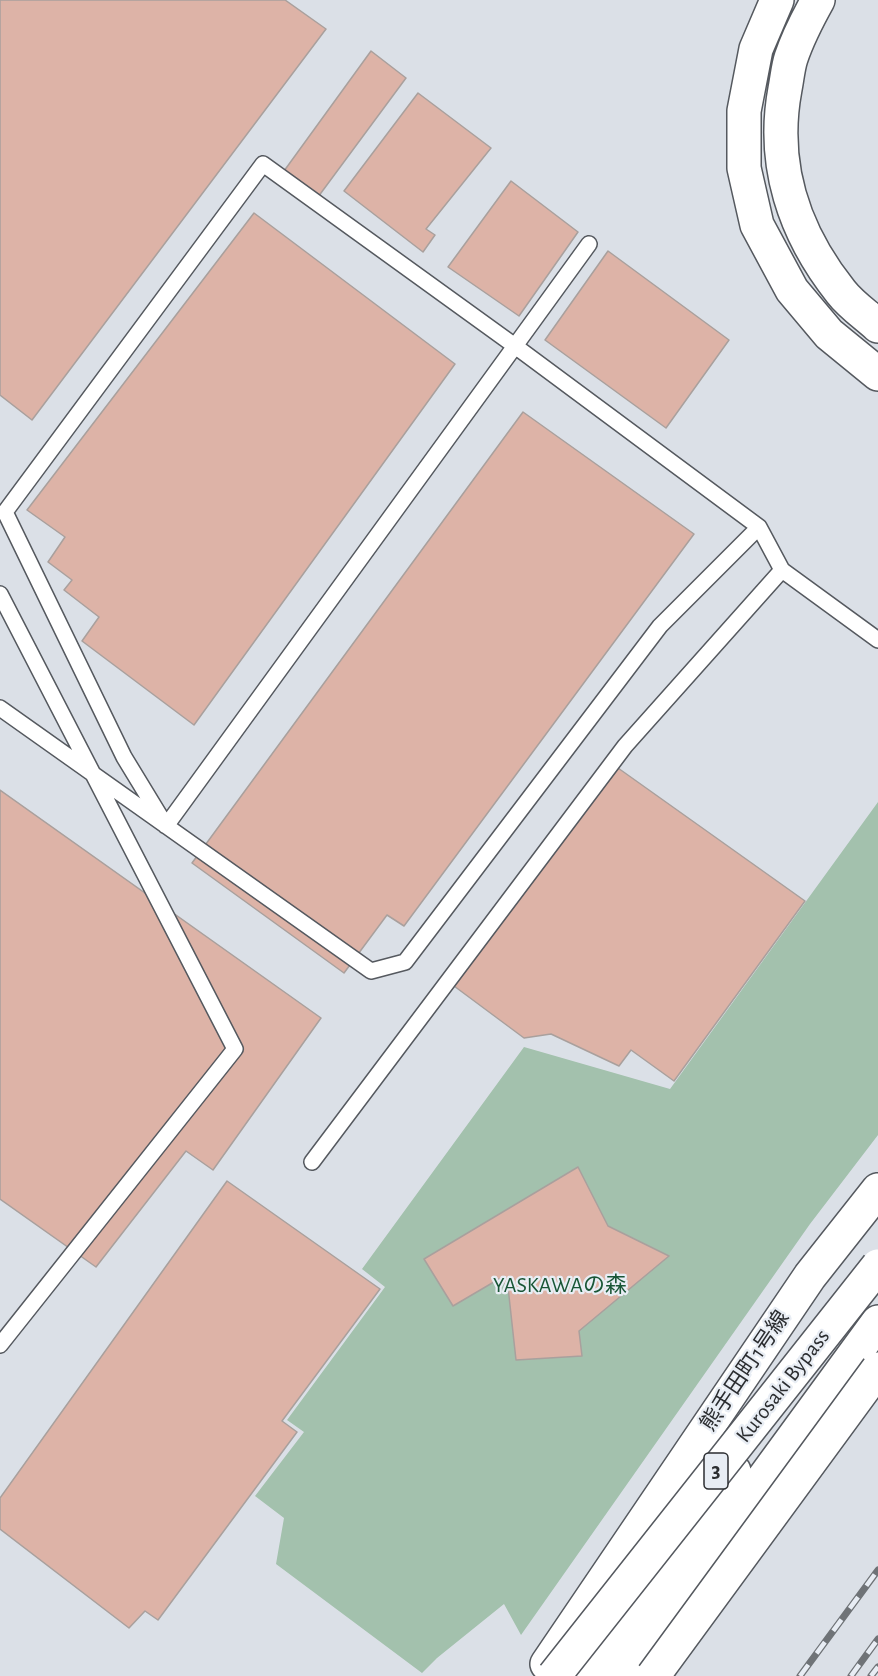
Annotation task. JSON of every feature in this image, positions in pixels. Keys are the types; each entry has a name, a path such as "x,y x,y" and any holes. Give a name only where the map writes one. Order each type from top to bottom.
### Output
{"main road":[{"path":"777,0 756,49 744,111 744,168 757,225 792,290 829,334 878,374"},
{"path":"818,0 805,23 791,59 782,105 781,158 790,202 811,250 842,294 878,326"},
{"name":"熊手田町1号線","path":"539,1676 810,1276 878,1191"},
{"path":"585,1676 811,1365 878,1264"},
{"name":"Kurosaki Bypass","path":"554,1676 878,1264"},
{"path":"619,1676 878,1322"},
{"path":"653,1676 878,1369"},
{"path":"645,1676 780,1515 878,1382"}],"lane":[{"path":"166,826 124,757 5,512 263,164 515,346 759,527 782,570 878,640"},
{"path":"166,826 589,244"},
{"path":"0,708 371,971 405,962 660,626 759,527"},
{"path":"312,1162 625,746 782,570"},
{"path":"0,594 235,1049 0,1345"}],"green space":[{"name":"YASKAWAの森","path":"878,802 878,1135 810,1224 521,1635 504,1604 437,1658 422,1673 276,1564 284,1518 255,1496 304,1432 287,1420 385,1287 362,1269 524,1047 670,1089"}],"building":[{"path":"0,0 285,0 326,29 32,420 0,395"},
{"path":"371,51 406,78 318,197 284,171"},
{"path":"418,93 491,148 426,229 435,235 423,252 344,191"},
{"path":"511,181 578,232 519,316 448,267"},
{"path":"254,213 455,364 194,725 82,641 99,617 64,590 72,580 48,562 65,537 27,510"},
{"path":"608,251 729,340 666,428 545,340"},
{"path":"523,412 694,534 404,926 387,915 344,973 192,863"},
{"path":"618,768 805,901 674,1081 631,1050 619,1066 551,1034 524,1038 454,986"},
{"path":"0,790 321,1018 213,1170 186,1151 96,1267 0,1199"},
{"path":"578,1167 608,1226 669,1256 579,1331 582,1356 516,1360 508,1287 499,1279 453,1306 424,1259"},
{"path":"227,1181 380,1289 282,1421 297,1432 158,1620 145,1611 129,1628 0,1529 0,1498"}],"railway":[{"path":"800,1676 878,1570"},
{"path":"851,1676 878,1639"},
{"path":"871,1676 878,1667"}]}
